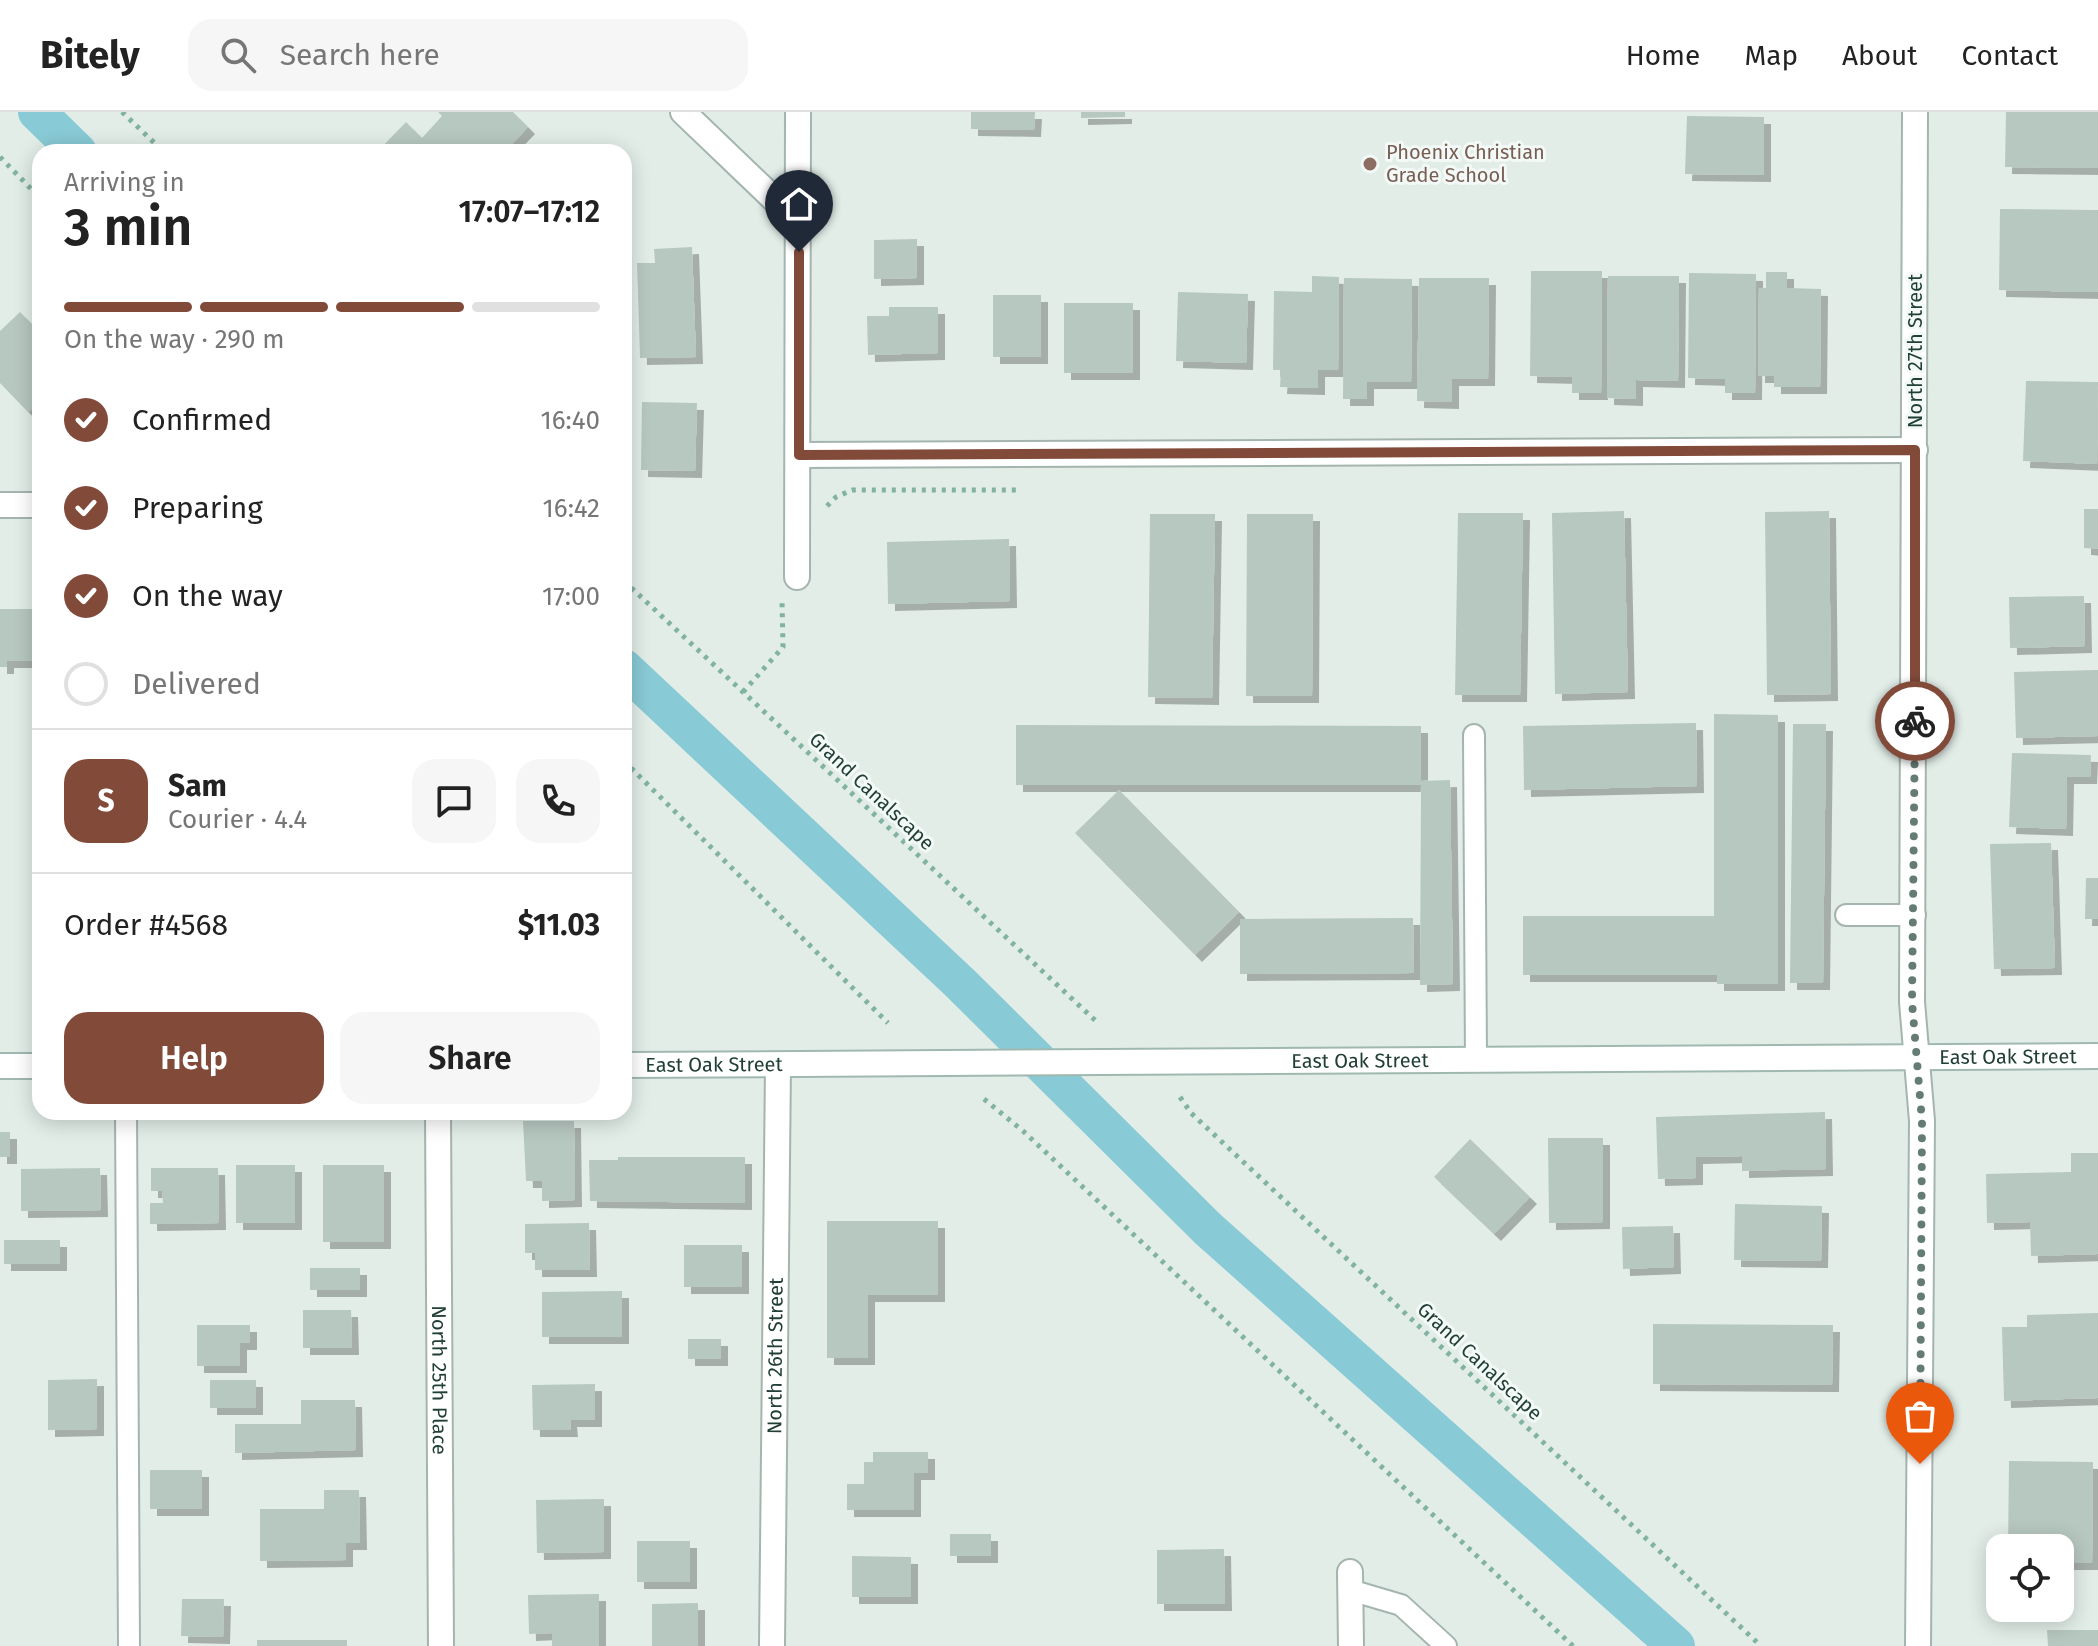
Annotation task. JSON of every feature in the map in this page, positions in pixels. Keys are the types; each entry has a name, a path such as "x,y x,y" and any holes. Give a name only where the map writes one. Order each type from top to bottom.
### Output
{"street":[{"path":"683,112 799,223"},
{"path":"797,577 798,112"},
{"name":"North 27th Street","path":"1915,112 1915,915 1912,1002 1922,1121 1918,1646"},
{"path":"799,455 1915,450"},
{"path":"0,505 32,505"},
{"name":"East Oak Street","path":"632,1065 2098,1056"},
{"name":"North 26th Street","path":"772,1646 778,1065"},
{"path":"0,1066 32,1066"},
{"name":"North 25th Place","path":"438,1120 441,1646"},
{"path":"1350,1581 1351,1646"}],"lane":[{"path":"1474,735 1476,1060"},
{"path":"1846,915 1915,915"},
{"path":"126,1120 129,1646"},
{"path":"1350,1581 1401,1605 1446,1646"}],"path":[{"path":"122,112 156,144"},
{"path":"0,157 32,190"},
{"path":"824,509 836,497 852,490 1018,490"},
{"path":"743,692 783,647 783,594 797,577"},
{"name":"Grand Canalscape","path":"632,588 1098,1023"},
{"path":"632,769 888,1023"},
{"name":"Grand Canalscape","path":"1180,1097 1191,1113 1761,1646"},
{"path":"984,1099 1023,1131 1573,1646"}],"building":[{"path":"438,112 513,112 528,127 512,144 385,144 406,122 422,138 442,116"},
{"path":"971,112 1035,112 1034,130 971,129"},
{"path":"1081,112 1125,112 1125,117 1081,118"},
{"path":"2006,112 2098,112 2098,168 2005,167"},
{"path":"1687,116 1764,117 1764,175 1685,174"},
{"path":"2000,209 2098,210 2098,292 1999,290"},
{"path":"917,239 917,278 874,279 874,240"},
{"path":"692,247 696,357 640,358 637,263 655,263 654,249"},
{"path":"1531,271 1602,271 1601,393 1572,393 1572,377 1530,376"},
{"path":"1766,272 1787,272 1787,288 1821,289 1820,387 1774,387 1774,376 1758,376 1759,288 1766,288"},
{"path":"1689,273 1756,274 1755,393 1725,393 1725,379 1688,378"},
{"path":"1312,276 1339,277 1338,370 1318,370 1318,388 1280,387 1281,370 1273,370 1274,291 1312,292"},
{"path":"1608,276 1679,276 1678,381 1636,380 1636,399 1607,398"},
{"path":"1344,278 1412,279 1411,382 1367,382 1367,399 1343,399"},
{"path":"1419,278 1489,278 1488,379 1452,379 1452,402 1417,401"},
{"path":"1178,292 1248,294 1246,363 1176,361"},
{"path":"993,295 1041,295 1041,357 993,357"},
{"path":"1064,303 1133,303 1133,373 1064,373"},
{"path":"889,307 938,307 938,353 868,355 867,316 889,316"},
{"path":"20,312 32,324 32,408 28,412 0,383 0,331"},
{"path":"2026,381 2098,382 2097,464 2023,461"},
{"path":"642,402 697,403 695,471 641,470"},
{"path":"2084,509 2098,509 2098,549 2084,548"},
{"path":"1624,511 1628,692 1555,694 1552,513"},
{"path":"1829,511 1831,694 1767,695 1765,512"},
{"path":"1458,513 1523,513 1520,695 1455,695"},
{"path":"1150,514 1215,514 1212,698 1148,697"},
{"path":"1247,514 1313,514 1312,696 1246,696"},
{"path":"1009,539 1010,601 888,604 887,542"},
{"path":"2084,596 2085,646 2010,648 2009,597"},
{"path":"0,609 32,609 32,661 7,661 7,667 0,667"},
{"path":"2098,670 2098,736 2016,738 2014,672"},
{"path":"1714,714 1778,715 1778,984 1717,984 1717,975 1523,975 1523,916 1714,916"},
{"path":"1696,723 1697,786 1524,790 1523,726"},
{"path":"1793,724 1826,724 1823,983 1790,983"},
{"path":"1016,725 1421,726 1421,781 1450,780 1453,984 1420,985 1421,785 1016,785"},
{"path":"2012,753 2091,755 2090,777 2067,777 2066,829 2009,827"},
{"path":"1119,790 1239,912 1195,955 1075,833"},
{"path":"2051,843 2055,968 1994,969 1990,844"},
{"path":"2086,878 2098,878 2098,919 2085,919"},
{"path":"1413,918 1414,973 1240,974 1240,919"},
{"path":"1825,1112 1826,1169 1742,1171 1742,1156 1696,1157 1696,1178 1658,1179 1656,1117"},
{"path":"523,1121 574,1121 575,1200 542,1201 542,1181 526,1181"},
{"path":"0,1132 10,1132 10,1157 0,1157"},
{"path":"1548,1138 1603,1138 1603,1222 1549,1223"},
{"path":"1470,1139 1530,1197 1494,1234 1434,1177"},
{"path":"2071,1153 2098,1153 2098,1254 2031,1256 2030,1222 1987,1223 1986,1174 2071,1172"},
{"path":"618,1157 745,1157 745,1203 590,1201 589,1160 618,1160"},
{"path":"236,1165 295,1165 295,1223 236,1223"},
{"path":"323,1165 384,1165 384,1242 323,1242"},
{"path":"100,1168 101,1210 21,1211 21,1169"},
{"path":"151,1168 218,1168 219,1223 150,1224 150,1203 163,1203 162,1191 151,1191"},
{"path":"1735,1204 1822,1206 1821,1261 1734,1260"},
{"path":"827,1221 938,1221 938,1295 868,1295 868,1358 827,1358"},
{"path":"589,1223 590,1270 535,1270 535,1253 525,1253 525,1224"},
{"path":"1673,1226 1674,1267 1623,1269 1622,1227"},
{"path":"4,1240 60,1240 60,1264 4,1264"},
{"path":"684,1245 742,1245 742,1287 684,1287"},
{"path":"310,1268 360,1268 360,1290 310,1290"},
{"path":"622,1291 622,1337 542,1337 542,1292"},
{"path":"303,1310 351,1310 352,1348 303,1348"},
{"path":"2098,1313 2098,1398 2004,1401 2002,1327 2027,1327 2027,1315"},
{"path":"1653,1324 1833,1325 1832,1385 1653,1384"},
{"path":"197,1325 250,1325 250,1343 240,1343 240,1366 197,1366"},
{"path":"688,1339 721,1339 721,1359 688,1359"},
{"path":"97,1379 97,1429 48,1430 48,1380"},
{"path":"210,1380 256,1380 256,1408 210,1408"},
{"path":"595,1384 595,1420 570,1420 571,1430 533,1430 532,1385"},
{"path":"301,1400 355,1400 356,1450 235,1453 235,1424 301,1424"},
{"path":"873,1452 928,1452 928,1473 914,1473 914,1510 847,1510 847,1484 864,1484 864,1462 873,1462"},
{"path":"2009,1461 2093,1462 2092,1563 2074,1563 2074,1534 2008,1534"},
{"path":"150,1470 202,1470 202,1509 150,1509"},
{"path":"324,1490 359,1490 360,1543 346,1543 346,1560 260,1561 260,1509 324,1509"},
{"path":"604,1499 604,1552 537,1553 536,1500"},
{"path":"950,1534 991,1534 991,1556 950,1556"},
{"path":"637,1541 690,1541 690,1582 637,1582"},
{"path":"1224,1549 1225,1604 1157,1604 1157,1550"},
{"path":"852,1556 911,1557 911,1597 852,1597"},
{"path":"599,1594 599,1646 552,1646 552,1633 529,1634 528,1595"},
{"path":"182,1599 224,1599 223,1637 181,1636"},
{"path":"698,1603 698,1646 652,1646 652,1604"},
{"path":"2047,1630 2098,1630 2098,1646 2048,1646"},
{"path":"257,1640 347,1640 347,1646 257,1646"}],"waterway":[{"path":"37,112 70,144"},
{"path":"632,676 960,983 1208,1229 1676,1646"}],"way so far":[{"path":"1915,721 1912,1002 1922,1121 1920,1464"}],"place":[{"name":"Phoenix Christian Grade School","path":"1370,164"}],"route":[{"path":"799,252 799,455 1915,450 1915,721"}]}
